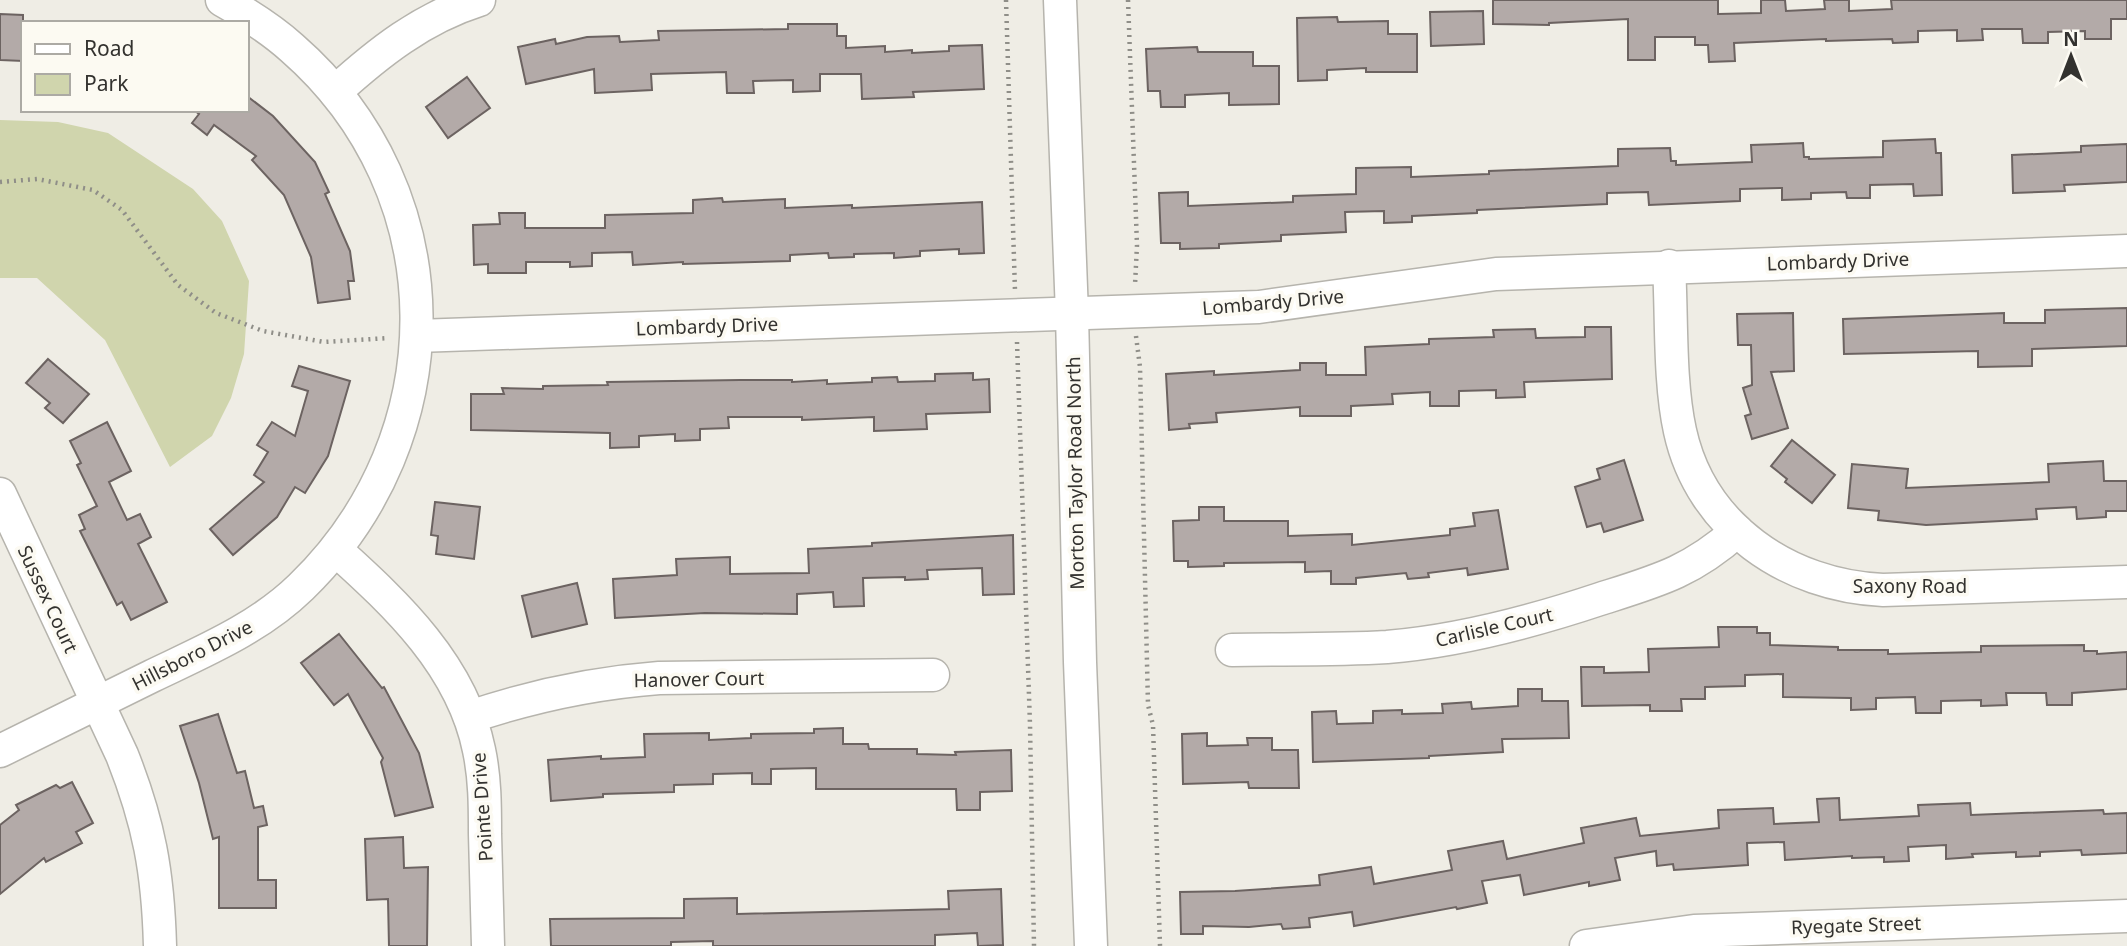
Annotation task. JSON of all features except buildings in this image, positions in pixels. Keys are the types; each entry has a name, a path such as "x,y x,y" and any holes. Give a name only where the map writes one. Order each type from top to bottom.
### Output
{"street":[{"name":"Hillsboro Drive","path":"0,751 226,641 252,625 300,588 336,551 365,509 392,455 410,396 417,336 414,274 397,204 383,169 335,92 293,48 263,25 222,0"},
{"path":"335,92 372,58 414,29 460,6 479,0"},
{"name":"Morton Taylor Road North","path":"1060,0 1091,946"},
{"name":"Lombardy Drive","path":"417,336 1259,307 1496,274 2127,251"},
{"name":"Saxony Road","path":"1669,266 1675,402 1689,461 1703,489 1737,531 1762,552 1789,568 1818,580 1855,588 1882,590 2127,582"},
{"name":"Sussex Court","path":"0,494 122,755 138,796 150,838 156,875 160,946"},
{"name":"Carlisle Court","path":"1232,650 1387,647 1492,631 1571,609 1679,572 1712,554 1737,531"},
{"name":"Pointe Drive","path":"336,551 381,590 421,635 452,679 470,717 484,782 488,946"},
{"name":"Hanover Court","path":"470,717 544,694 620,681 659,678 933,675"},
{"name":"Ryegate Street","path":"1586,946 1694,931 2127,916"}],"path":[{"path":"1006,0 1016,292"},
{"path":"1128,0 1137,245 1135,289"},
{"path":"0,182 37,179 93,190 122,210 178,285 216,313 263,331 324,342 417,336"},
{"path":"1136,330 1140,367 1148,705 1153,725 1160,946"},
{"path":"1017,334 1030,725 1034,946"}],"green space":[{"path":"0,120 58,122 108,133 193,189 222,221 249,281 244,354 231,398 212,436 170,467 105,340 37,278 0,278"}]}
